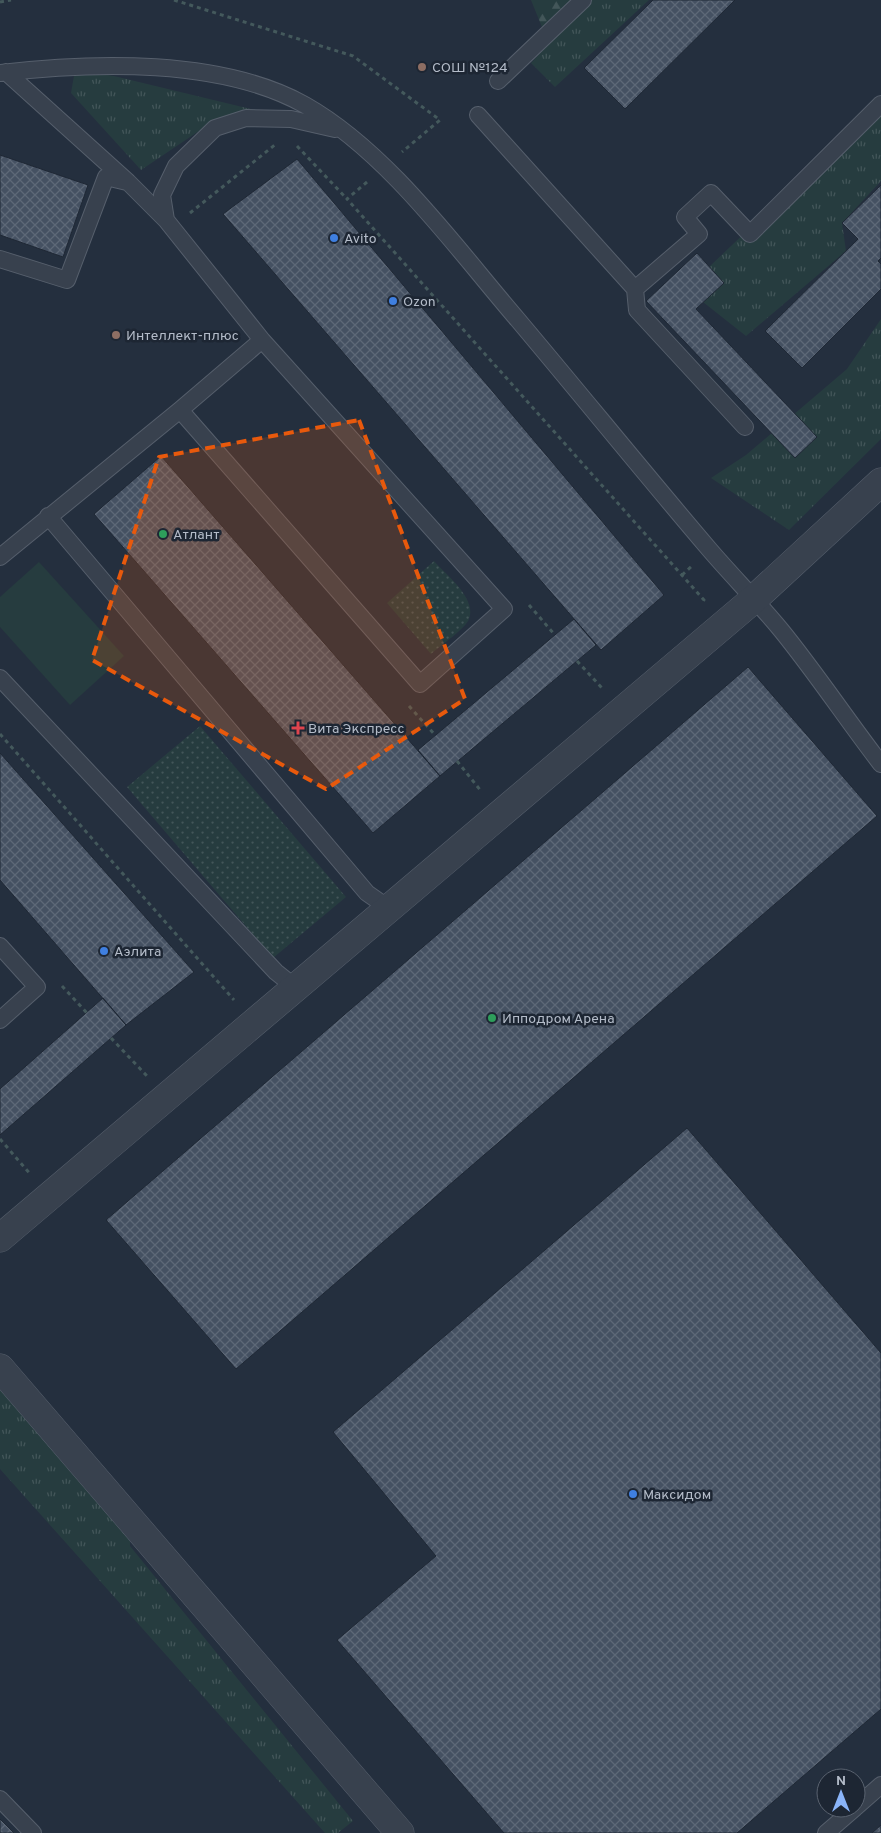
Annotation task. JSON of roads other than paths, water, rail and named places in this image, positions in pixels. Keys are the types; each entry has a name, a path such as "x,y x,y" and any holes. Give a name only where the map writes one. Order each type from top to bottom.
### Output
{"street":[{"path":"0,1238 296,988 387,907 754,599 881,482"},
{"path":"0,1368 400,1833"}],"lane":[{"path":"498,81 583,0"},
{"path":"3,72 90,66 171,67 258,85 303,104 345,131 393,175 603,420 710,550 782,631 881,764"},
{"path":"3,72 128,182 166,220 262,340 504,609 420,684 180,410"},
{"path":"635,289 699,234 685,217 711,193 750,234 881,104"},
{"path":"478,115 635,289 637,310 745,427"},
{"path":"166,220 162,195 176,166 215,128 246,118 291,119 345,131"},
{"path":"0,259 67,280 106,176 128,182"},
{"path":"0,557 180,410 262,340"},
{"path":"48,516 367,893 387,907"},
{"path":"0,678 276,972 296,988"},
{"path":"0,946 37,987 0,1020"},
{"path":"866,1798 881,1785"},
{"path":"0,1799 33,1833"},
{"path":"826,1833 843,1818"}],"place":[{"name":"СОШ №124","path":"422,67"},
{"name":"Avito","path":"334,238"},
{"name":"Ozon","path":"393,301"},
{"name":"Интеллект-плюс","path":"116,335"},
{"name":"Атлант","path":"163,534"},
{"name":"Вита Экспресс","path":"298,728"},
{"name":"Аэлита","path":"104,951"},
{"name":"Ипподром Арена","path":"492,1018"},
{"name":"Максидом","path":"633,1494"}]}
